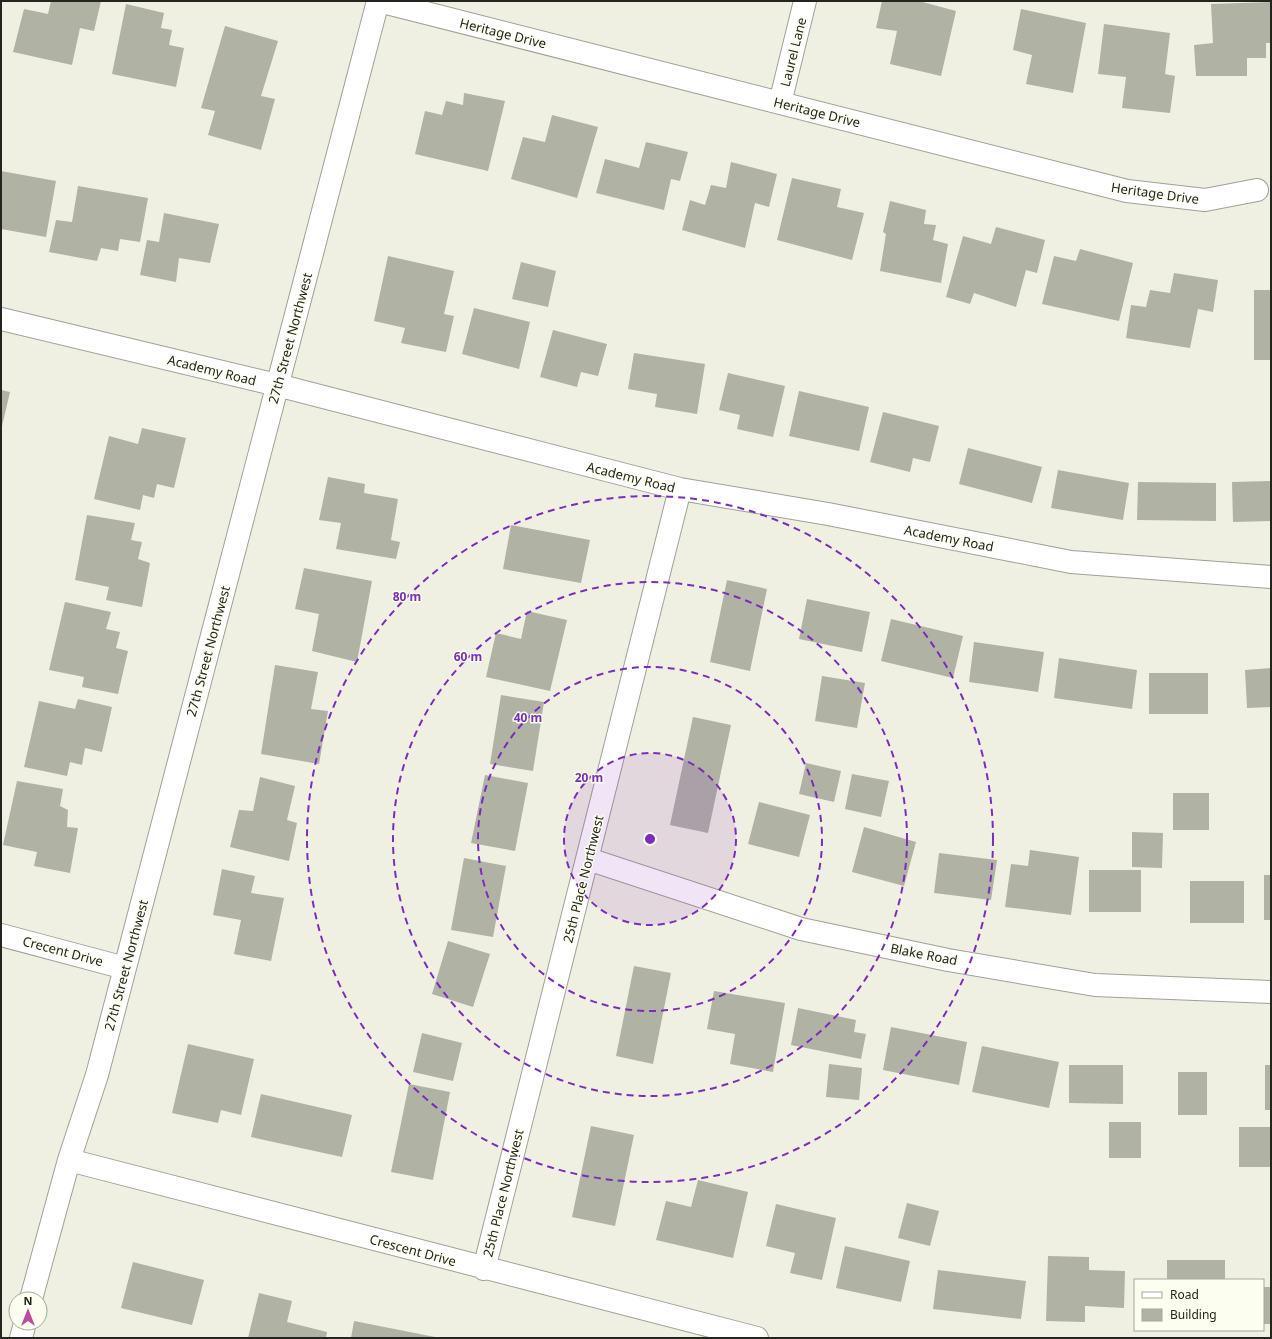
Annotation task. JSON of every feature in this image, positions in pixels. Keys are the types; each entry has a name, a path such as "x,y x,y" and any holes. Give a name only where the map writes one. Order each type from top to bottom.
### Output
{"street":[{"name":"Heritage Drive","path":"378,1 1127,191 1205,200 1257,190"},
{"name":"27th Street Northwest","path":"33,1291 69,1160 97,1075 378,1"},
{"name":"Laurel Lane","path":"780,103 805,1"},
{"name":"Academy Road","path":"1,319 278,386 680,489 828,514 1071,562 1271,577"},
{"name":"25th Place Northwest","path":"484,1269 680,489"},
{"name":"Blake Road","path":"588,859 801,929 948,960 1095,985 1271,992"},
{"name":"Crecent Drive","path":"1,934 125,968"},
{"name":"Crescent Drive","path":"69,1160 484,1269 757,1338"}],"building":[{"path":"51,1 101,1 94,31 80,28 72,65 13,52 24,9 48,14"},
{"path":"882,1 919,1 956,11 941,76 890,64 897,31 876,28"},
{"path":"1271,2 1271,43 1266,43 1266,58 1247,58 1247,76 1196,76 1194,45 1213,43 1211,4"},
{"path":"126,4 164,13 161,28 172,30 169,45 184,48 176,87 112,74"},
{"path":"1021,9 1086,23 1073,93 1026,84 1032,55 1013,50"},
{"path":"1104,24 1170,33 1165,74 1175,76 1170,113 1122,108 1126,77 1098,74"},
{"path":"225,26 278,41 261,96 275,99 261,150 208,135 215,111 201,108"},
{"path":"464,93 505,101 488,171 415,154 425,111 442,115 446,101 463,105"},
{"path":"552,115 598,127 577,198 511,179 523,137 545,142"},
{"path":"646,142 688,152 680,181 671,179 664,210 596,193 605,159 639,168"},
{"path":"731,162 777,174 769,207 755,203 745,248 682,230 690,200 705,205 711,185 726,188"},
{"path":"1,171 56,181 46,237 1,229"},
{"path":"792,178 841,189 837,207 864,213 852,260 777,240"},
{"path":"78,186 148,198 140,242 120,239 118,251 101,248 97,261 49,252 56,220 72,222"},
{"path":"890,201 926,210 924,224 936,225 933,240 948,244 941,283 880,271 886,234 883,232"},
{"path":"164,213 219,224 210,263 179,258 176,282 140,275 147,240 159,242"},
{"path":"996,227 1045,240 1037,273 1026,270 1016,307 974,293 970,304 946,297 963,236 991,244"},
{"path":"1080,249 1133,263 1119,321 1042,304 1054,256 1076,261"},
{"path":"388,256 454,271 444,314 454,316 446,352 401,343 405,328 374,321"},
{"path":"521,262 556,271 548,307 512,299"},
{"path":"1174,273 1218,280 1213,312 1198,309 1190,348 1126,338 1131,305 1146,307 1150,290 1170,293"},
{"path":"1254,290 1271,290 1271,360 1254,360"},
{"path":"474,308 530,322 519,369 462,354"},
{"path":"553,330 607,344 598,376 581,372 577,387 540,377"},
{"path":"634,353 705,364 697,414 655,407 657,394 628,389"},
{"path":"728,373 785,386 773,437 737,429 740,415 719,410"},
{"path":"1,390 10,392 2,426 1,426"},
{"path":"799,391 869,407 859,451 789,436"},
{"path":"883,412 939,426 930,462 913,458 910,472 870,462"},
{"path":"142,428 186,438 174,488 157,484 154,498 143,495 140,510 94,499 109,436 138,444"},
{"path":"968,448 1042,467 1032,503 959,484"},
{"path":"1058,470 1129,483 1123,520 1051,508"},
{"path":"328,477 365,484 364,493 398,499 391,540 400,542 396,559 336,549 341,523 319,520"},
{"path":"1271,481 1271,521 1233,522 1232,482"},
{"path":"1138,482 1216,483 1216,521 1137,520"},
{"path":"87,515 135,523 131,540 142,542 138,559 150,563 142,607 106,600 109,587 75,580"},
{"path":"511,525 590,540 581,583 503,569"},
{"path":"304,568 372,581 357,662 312,651 319,614 295,609"},
{"path":"727,580 767,589 750,671 710,662"},
{"path":"807,599 870,612 862,652 799,639"},
{"path":"65,602 111,612 106,629 120,632 116,648 128,651 118,694 82,687 84,677 49,670"},
{"path":"527,611 567,620 550,691 486,677 496,633 521,639"},
{"path":"891,619 963,636 953,678 881,661"},
{"path":"974,642 1044,652 1038,692 969,682"},
{"path":"1059,658 1137,670 1132,709 1054,698"},
{"path":"275,665 318,672 311,709 328,711 319,764 261,754"},
{"path":"1271,668 1271,707 1247,708 1245,670"},
{"path":"1149,673 1208,673 1208,714 1149,714"},
{"path":"822,676 865,683 857,728 815,721"},
{"path":"501,695 544,702 533,771 490,764"},
{"path":"78,699 112,707 102,752 85,748 82,765 70,762 67,776 24,767 39,701 75,709"},
{"path":"693,717 731,725 708,833 670,825"},
{"path":"806,763 841,771 834,802 799,794"},
{"path":"852,774 889,781 881,817 845,809"},
{"path":"485,775 528,783 515,851 471,843"},
{"path":"260,777 295,786 287,820 297,823 289,861 230,847 239,810 253,811"},
{"path":"17,781 63,789 60,806 68,810 67,827 78,828 70,873 34,866 37,852 3,845"},
{"path":"1173,793 1209,793 1209,830 1173,830"},
{"path":"759,802 810,815 799,857 748,844"},
{"path":"864,827 916,842 904,886 852,872"},
{"path":"1132,832 1163,833 1162,868 1132,867"},
{"path":"1030,850 1079,857 1071,915 1005,907 1011,864 1028,866"},
{"path":"939,853 997,860 991,900 934,893"},
{"path":"464,858 506,866 493,937 451,930"},
{"path":"222,869 255,876 251,893 284,898 271,961 234,954 241,920 213,915"},
{"path":"1089,870 1141,870 1141,912 1089,912"},
{"path":"1264,875 1271,875 1271,920 1264,920"},
{"path":"1190,881 1244,881 1244,923 1190,923"},
{"path":"448,941 490,954 473,1007 432,994"},
{"path":"634,966 671,973 653,1064 616,1056"},
{"path":"714,991 785,1003 773,1072 730,1064 735,1034 707,1029"},
{"path":"798,1008 856,1020 854,1032 866,1034 861,1059 791,1045"},
{"path":"891,1027 967,1042 959,1085 883,1070"},
{"path":"422,1033 462,1043 453,1081 413,1072"},
{"path":"188,1044 254,1059 241,1115 221,1110 218,1123 172,1113"},
{"path":"982,1046 1059,1062 1049,1108 972,1092"},
{"path":"829,1064 862,1068 859,1100 826,1097"},
{"path":"1069,1065 1123,1065 1123,1104 1069,1103"},
{"path":"1265,1065 1271,1065 1271,1110 1265,1110"},
{"path":"1178,1072 1207,1072 1207,1115 1178,1115"},
{"path":"409,1084 450,1092 433,1180 391,1172"},
{"path":"261,1094 352,1115 342,1157 251,1137"},
{"path":"1109,1122 1141,1122 1141,1158 1109,1158"},
{"path":"591,1126 634,1135 615,1226 572,1217"},
{"path":"1239,1127 1271,1127 1271,1167 1239,1167"},
{"path":"698,1180 748,1192 733,1258 656,1240 666,1201 691,1207"},
{"path":"907,1203 939,1211 930,1246 898,1238"},
{"path":"776,1204 836,1218 822,1280 790,1273 795,1253 766,1246"},
{"path":"845,1246 910,1261 901,1302 836,1288"},
{"path":"1048,1256 1089,1257 1089,1270 1125,1271 1124,1308 1085,1306 1085,1322 1046,1321"},
{"path":"1167,1260 1225,1260 1225,1279 1167,1279"},
{"path":"133,1262 204,1280 192,1325 121,1308"},
{"path":"938,1270 1026,1281 1021,1319 933,1309"},
{"path":"1264,1287 1271,1287 1271,1324 1264,1324"},
{"path":"259,1293 292,1301 287,1322 327,1332 326,1338 248,1338"},
{"path":"354,1321 435,1337 435,1338 351,1338"}]}
